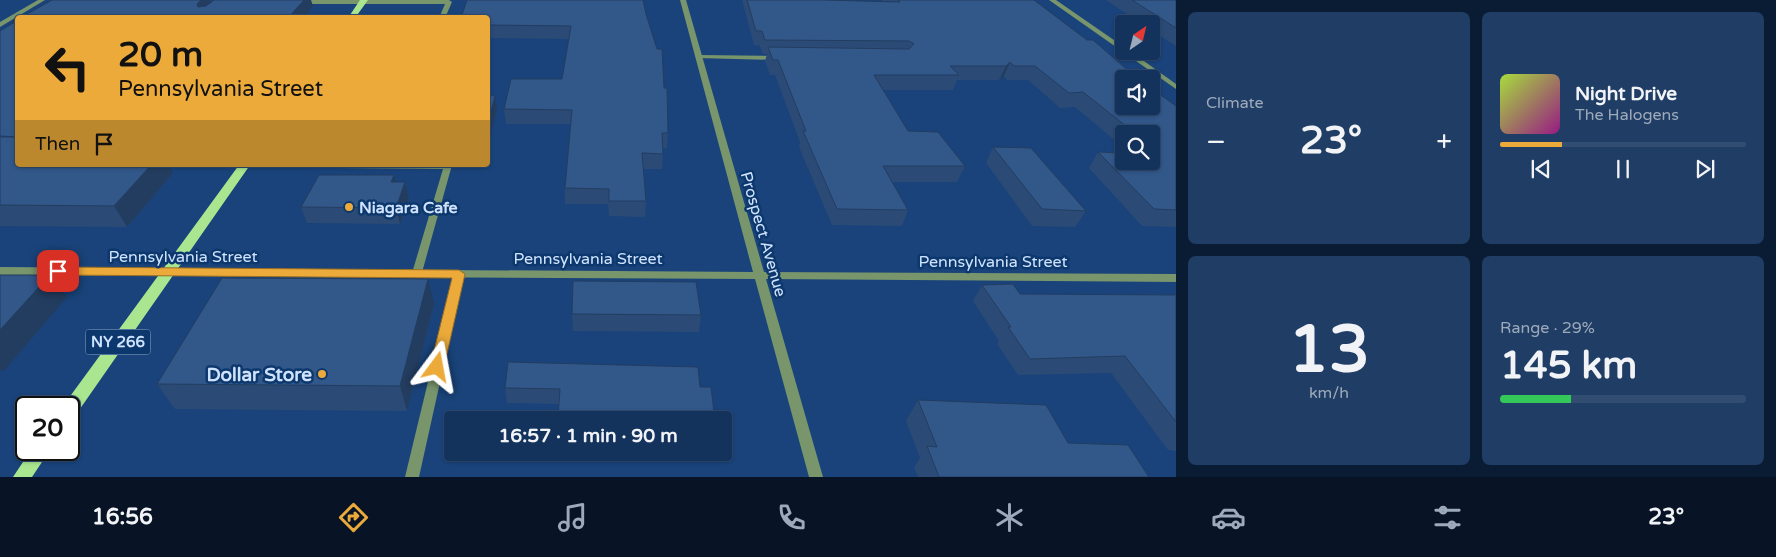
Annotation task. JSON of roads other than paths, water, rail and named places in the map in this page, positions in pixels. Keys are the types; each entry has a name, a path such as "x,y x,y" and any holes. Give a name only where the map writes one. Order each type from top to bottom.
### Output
{"main road":[{"path":"353,15 363,1"},
{"name":"NY 266","path":"80,396 244,167"},
{"path":"22,477 33,461"}],"street":[{"path":"17,15 42,0"},
{"name":"Prospect Avenue","path":"683,0 816,477"},
{"path":"1052,0 1115,45"},
{"path":"289,2 449,2 443,15"},
{"path":"0,25 15,16"},
{"path":"699,57 789,58"},
{"path":"1137,60 1176,87"},
{"path":"417,273 448,167"},
{"name":"Pennsylvania Street","path":"0,271 1176,278"},
{"path":"412,477 459,274"}],"place":[{"name":"Niagara Cafe","path":"349,207"},
{"name":"Dollar Store","path":"322,374"}]}
